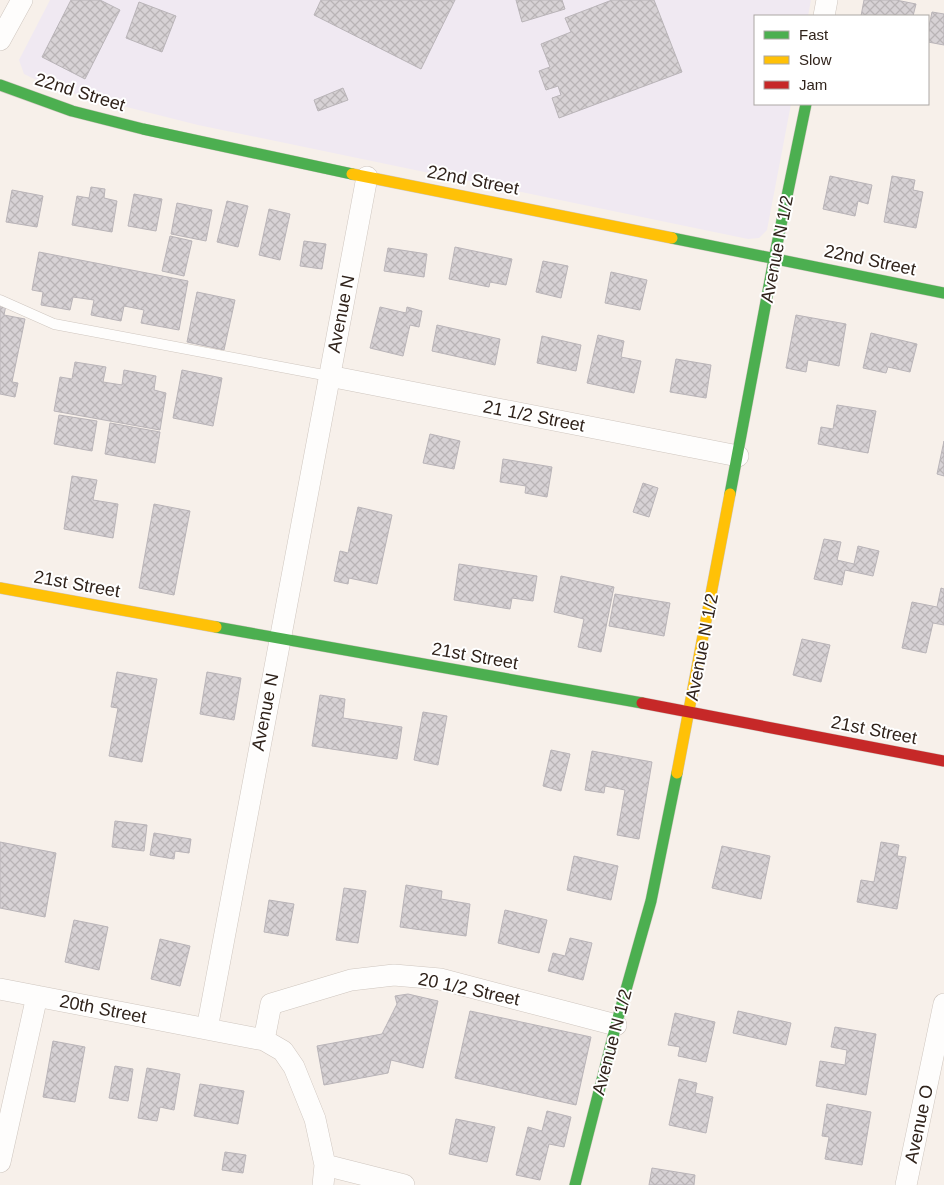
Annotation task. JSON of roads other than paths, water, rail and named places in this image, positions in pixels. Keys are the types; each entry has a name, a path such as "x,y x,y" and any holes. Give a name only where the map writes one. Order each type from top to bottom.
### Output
{"street":[{"path":"0,40 22,0"},
{"path":"824,15 827,0"},
{"name":"22nd Street","path":"0,85 72,111 143,129 367,177 944,293"},
{"name":"Avenue N 1/2","path":"575,1185 616,1025 651,901 690,712 774,259 806,105"},
{"name":"Avenue N","path":"207,1029 367,177"},
{"name":"21 1/2 Street","path":"330,376 738,456"},
{"name":"21st Street","path":"0,588 690,712 944,761"},
{"name":"20 1/2 Street","path":"264,1040 271,1004 351,980 394,975 440,979 616,1025"},
{"name":"20th Street","path":"0,989 207,1029"},
{"path":"0,1162 37,996"},
{"name":"Avenue O","path":"906,1185 944,1004"},
{"path":"207,1029 264,1040 283,1051 294,1067 315,1119 324,1175 404,1185"}],"lane":[{"path":"0,300 54,324 330,376"}]}
